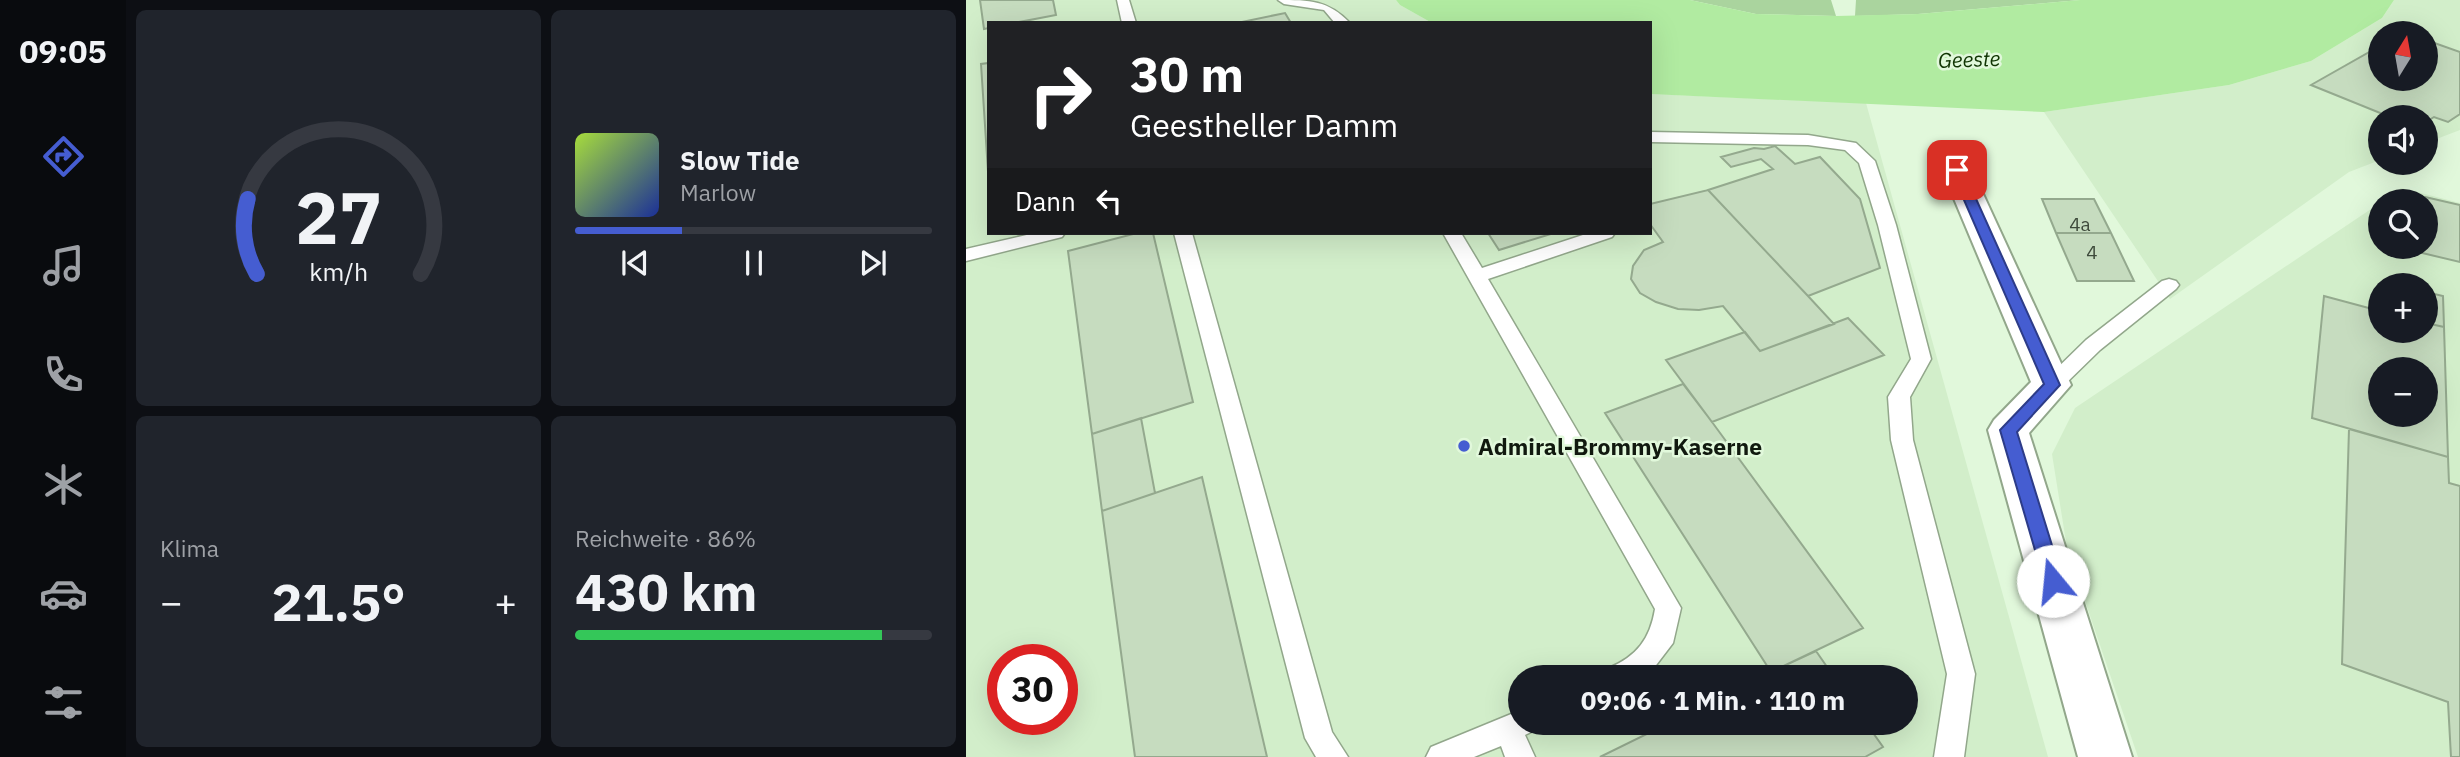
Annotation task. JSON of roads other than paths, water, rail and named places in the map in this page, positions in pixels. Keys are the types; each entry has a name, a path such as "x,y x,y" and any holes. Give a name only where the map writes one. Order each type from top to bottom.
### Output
{"street":[{"path":"1957,170 2052,385 2008,430 2105,757"}],"lane":[{"path":"1123,0 1128,21"},
{"path":"1284,0 1328,7 1341,21"},
{"path":"1652,137 1808,141 1850,146 1867,161 1887,225 1921,359 1899,397 1902,440 1961,674 1949,757"},
{"path":"966,255 1048,235"},
{"path":"1184,235 1320,738 1333,757"},
{"path":"1453,235 1668,608 1664,635 1640,665"},
{"path":"1478,276 1600,235"},
{"path":"2052,385 2093,345 2169,285"},
{"path":"1441,757 1508,729"},
{"path":"1516,735 1520,757"}],"water":[{"name":"Geeste","path":"1396,0 1690,0 1756,14 1836,16 1918,14 2080,0 2394,0 2382,18 2368,21 2368,26 2311,61 2229,85 2044,112 1652,94 1652,21 1428,21"}],"place":[{"name":"Admiral-Brommy-Kaserne","path":"1464,446"}]}
